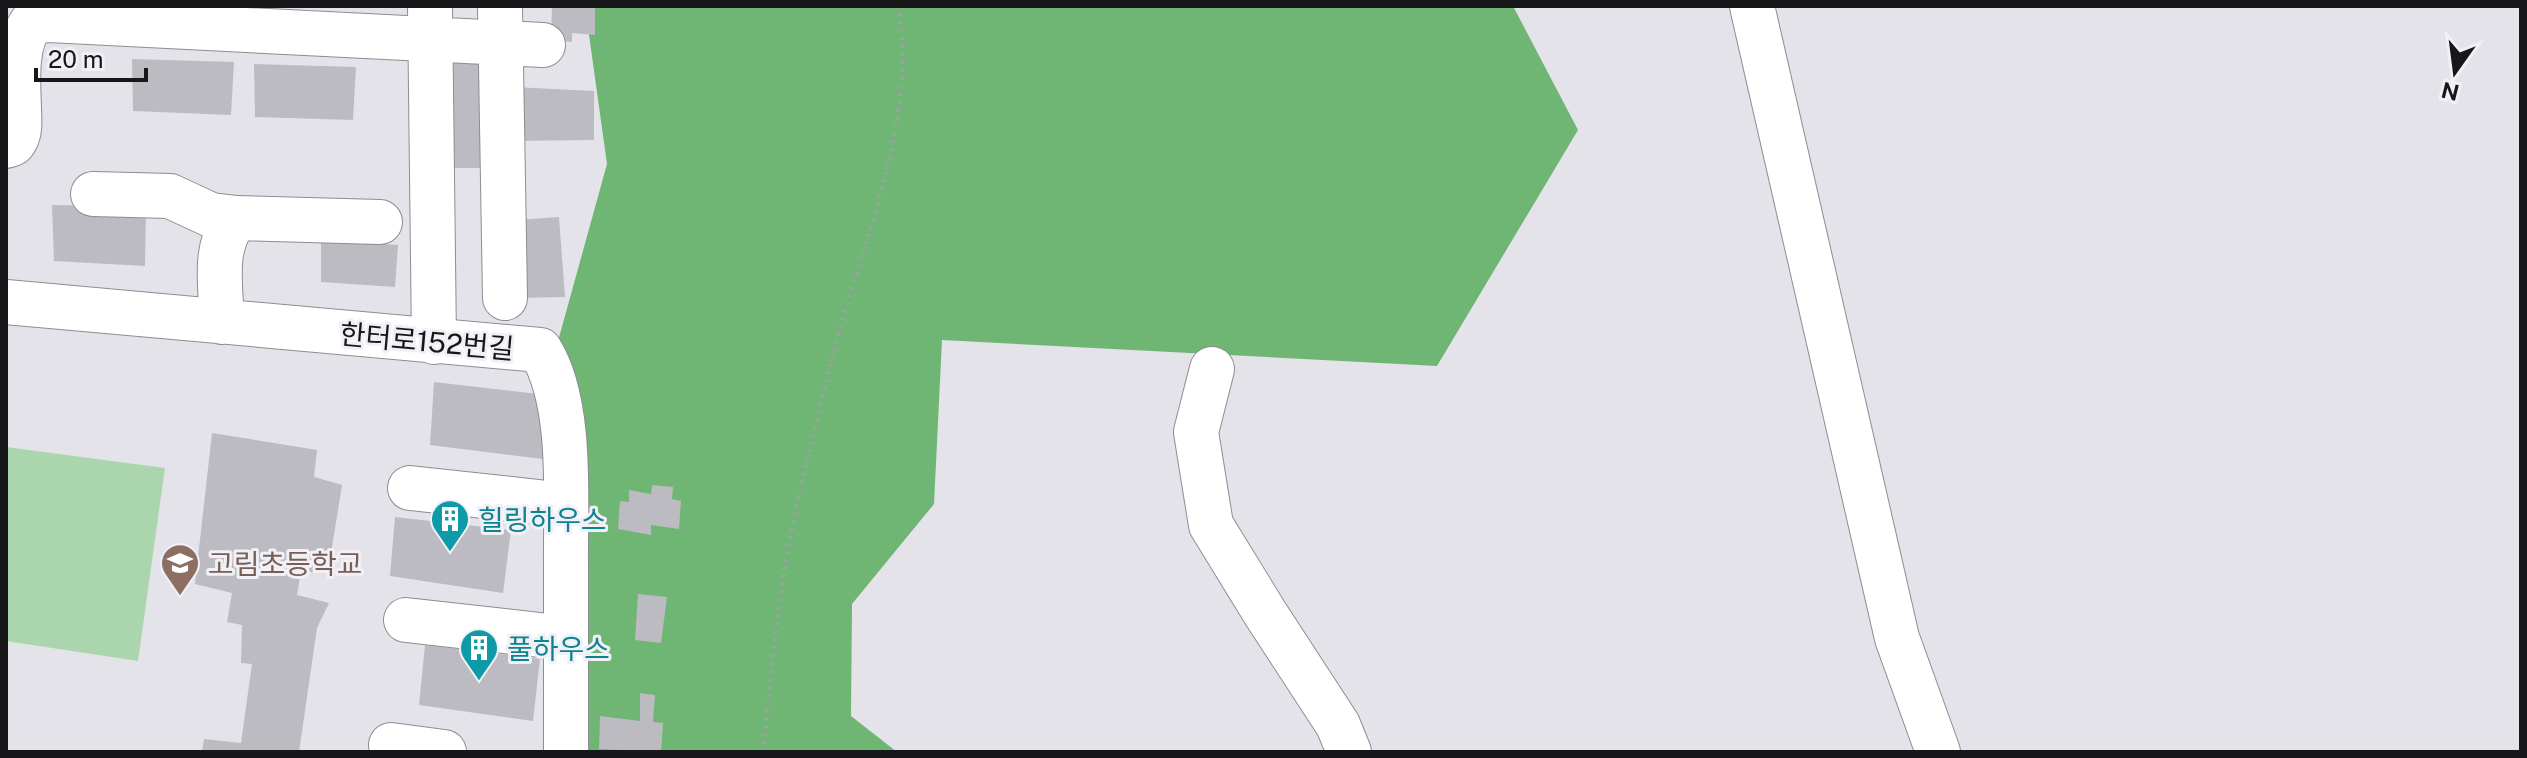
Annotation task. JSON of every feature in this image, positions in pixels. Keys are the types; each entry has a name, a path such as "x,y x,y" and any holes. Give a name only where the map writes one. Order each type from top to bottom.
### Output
{"street":[{"path":"1752,6 1897,638 1938,752"},
{"path":"6,146 17,138 19,129 21,48 23,33 32,22 431,22 515,31 518,161 505,298"},
{"path":"431,22 434,342"},
{"path":"93,194 170,196 211,215 237,218 380,222"},
{"path":"222,322 221,244 227,229 237,218"},
{"name":"한터로152번길","path":"6,302 540,350 549,365 556,388 565,457 566,752"},
{"path":"1212,369 1196,432 1211,525 1338,725 1349,752"},
{"path":"410,488 565,505"},
{"path":"406,620 566,638"},
{"path":"391,745 444,752"}],"path":[{"path":"763,752 783,578 794,520 848,301 896,132 903,64 898,6"}],"green space":[{"path":"585,6 1513,6 1578,130 1437,366 942,340 934,504 852,604 851,716 897,752 565,752 555,352 607,164"},
{"path":"6,447 165,468 138,661 6,641"}],"building":[{"path":"552,6 595,6 595,35 572,33 572,42 551,40"},
{"path":"447,58 490,61 487,168 446,168"},
{"path":"132,59 234,62 231,115 133,111"},
{"path":"254,64 356,67 353,120 255,117"},
{"path":"514,87 594,91 594,140 512,141"},
{"path":"52,205 146,207 145,266 54,261"},
{"path":"559,217 565,297 518,298 517,220"},
{"path":"321,240 398,245 395,287 321,282"},
{"path":"434,382 547,395 543,459 430,445"},
{"path":"212,433 317,450 314,477 342,485 328,572 301,572 297,595 329,603 317,628 299,752 202,752 204,739 241,743 252,664 241,663 242,625 227,622 232,593 195,584"},
{"path":"652,485 673,487 672,499 681,501 679,529 651,525 651,535 618,529 620,501 629,502 629,490 651,494"},
{"name":"힐링하우스","path":"395,517 511,530 503,593 390,576"},
{"path":"638,594 667,597 661,643 635,640"},
{"name":"풀하우스","path":"425,645 540,659 533,721 419,705"},
{"path":"640,693 655,695 653,722 663,723 661,752 599,749 600,716 640,721"}],"place":[{"name":"힐링하우스","path":"450,553"},
{"name":"고림초등학교","path":"180,597"},
{"name":"풀하우스","path":"479,682"}]}
